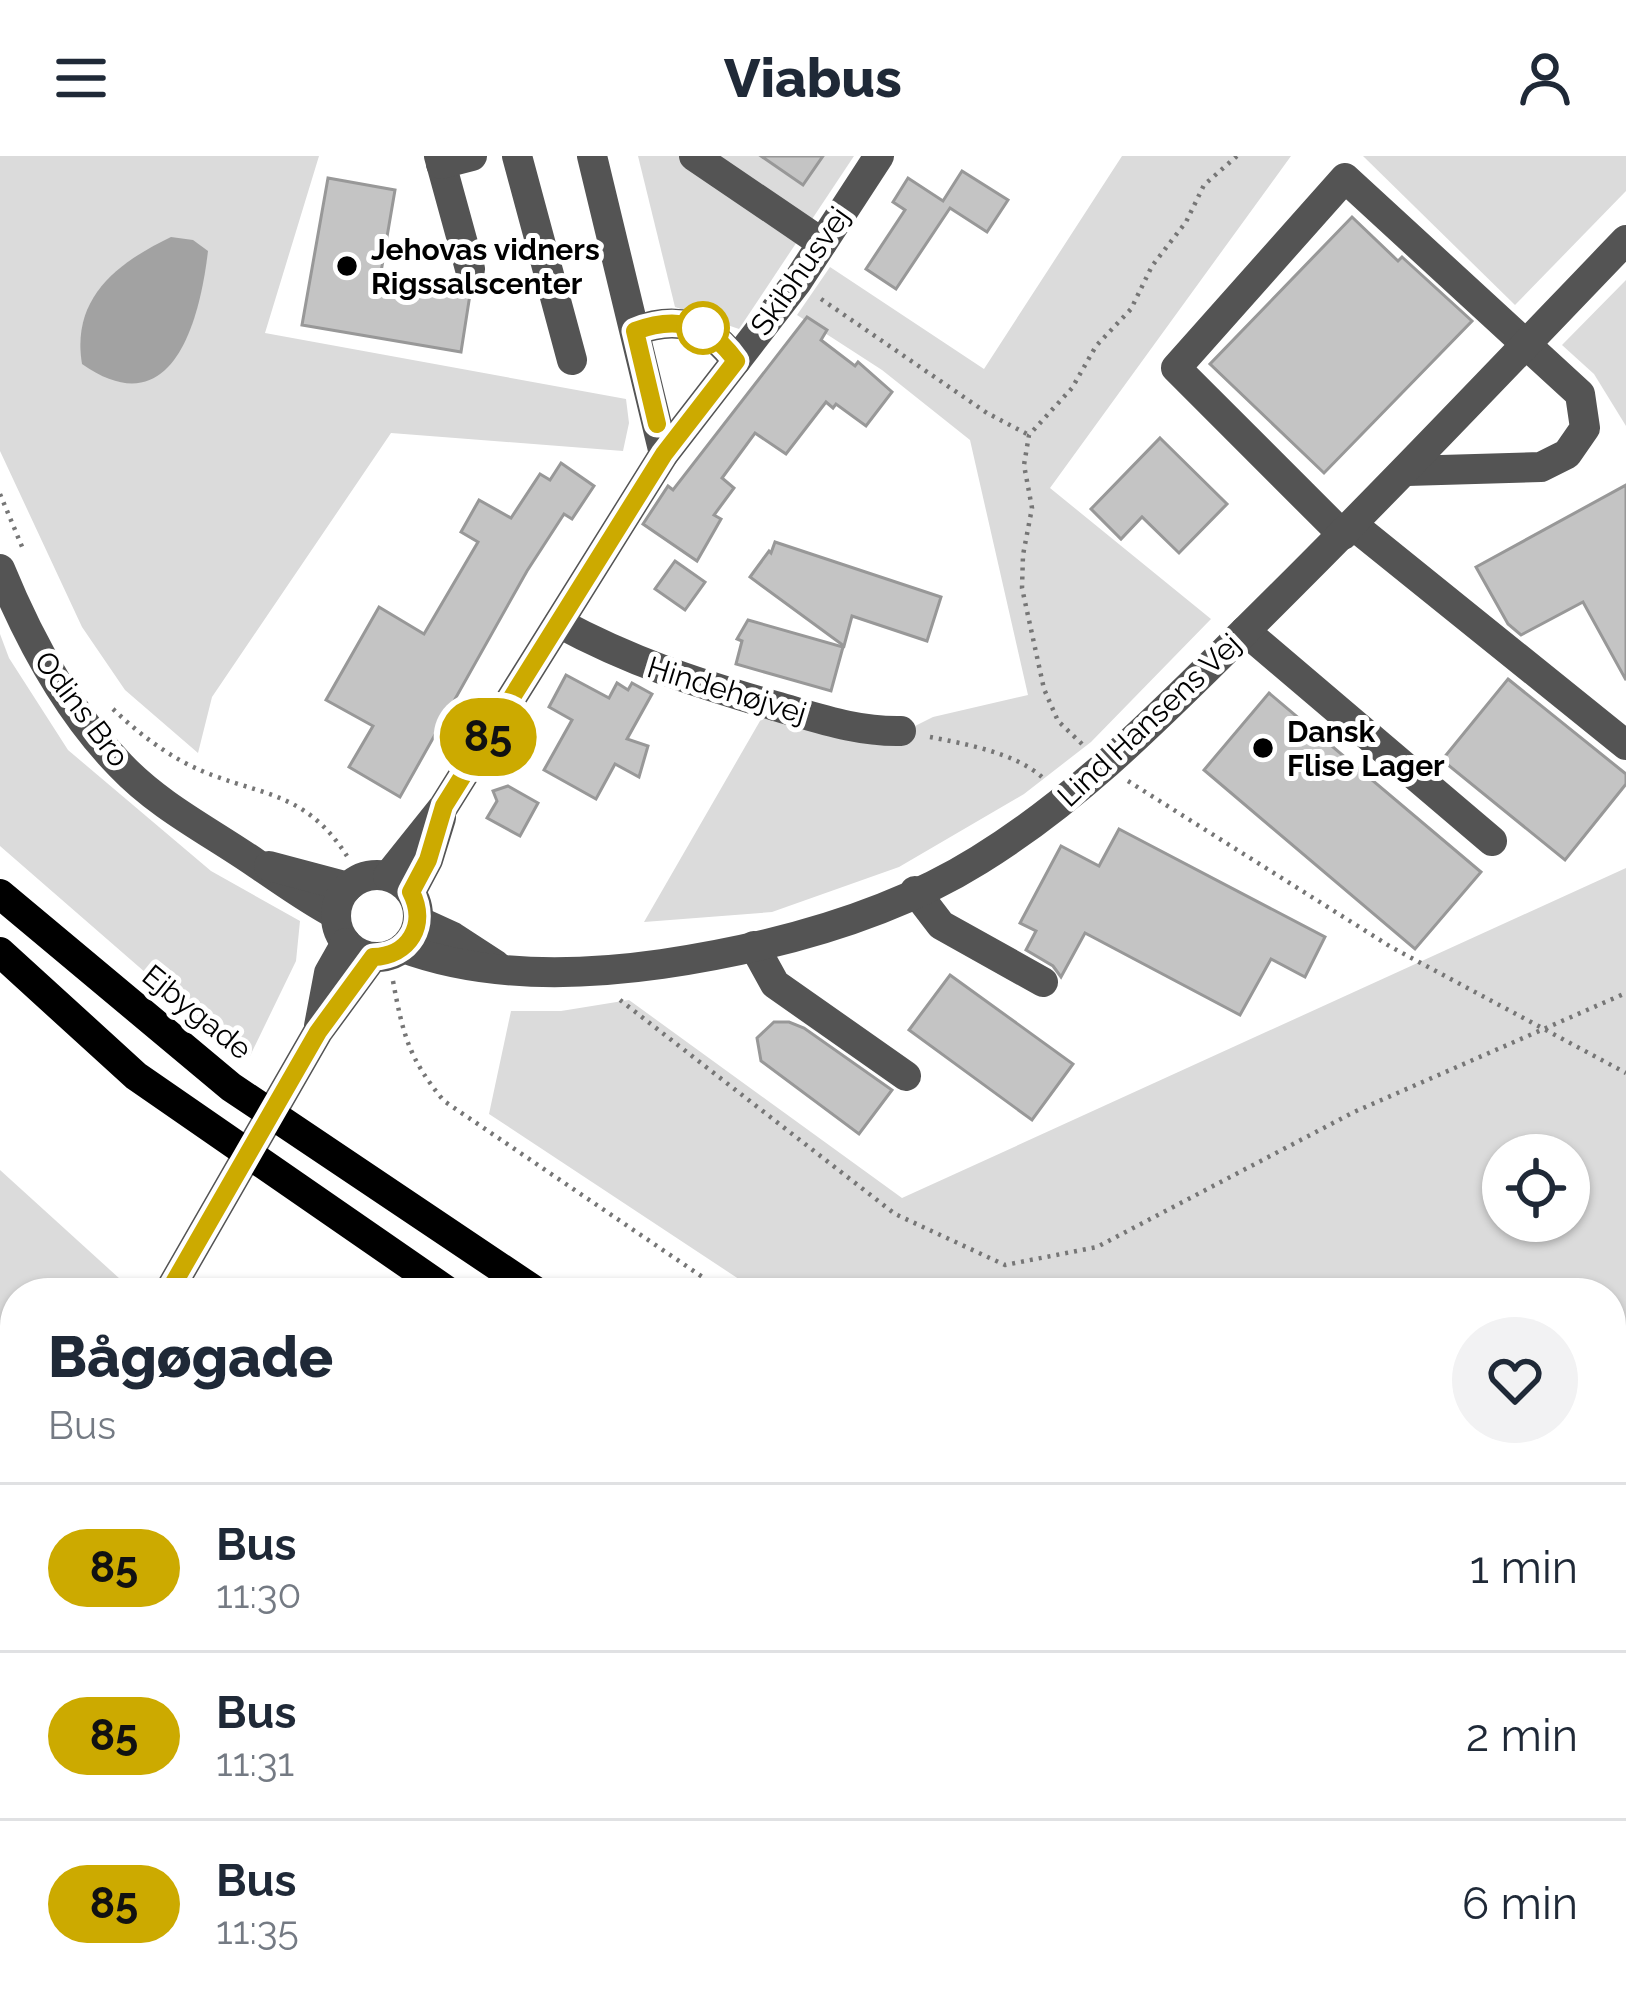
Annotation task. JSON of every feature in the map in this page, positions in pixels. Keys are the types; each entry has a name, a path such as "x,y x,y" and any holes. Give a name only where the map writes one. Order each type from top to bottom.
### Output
{"main road":[{"name":"Ejbygade","path":"0,894 231,1087 516,1278"},
{"path":"0,952 136,1076 428,1278"}],"street":[{"path":"470,269 440,160 472,156"},
{"path":"518,156 572,360"},
{"path":"592,156 664,454"},
{"path":"694,156 822,244"},
{"name":"Skibhusvej","path":"177,1278 318,1032 329,973 428,860 444,806 664,454 796,282 880,156"},
{"path":"1407,471 1541,467 1567,454 1585,428 1580,394 1345,178 1177,368 1348,530 1626,745"},
{"name":"Lind Hansens Vej","path":"377,917 440,962 538,972 620,970 724,955 867,914 977,862 1107,767 1407,471 1626,240"},
{"path":"635,331 657,323 703,328 736,361"},
{"name":"Odins Bro","path":"12,561 25,629 56,680 121,766 185,819 302,897 377,917"},
{"name":"Hindehøjvej","path":"560,623 669,676 866,731 901,730"},
{"path":"1245,631 1492,841"},
{"path":"915,891 941,925 1043,982"},
{"path":"754,946 775,984 905,1076"}],"path":[{"path":"1237,156 1204,184 1186,223 1152,266 1131,309 1096,346 1072,388 1028,435 1024,465 1032,508 1022,588 1045,689 1058,721 1107,767 1391,947 1626,1073"},
{"path":"796,282 987,413 1028,435"},
{"path":"0,494 12,561"},
{"path":"100,697 144,738 191,766 272,792 310,814 336,839 377,917 402,1031 418,1070 444,1102 704,1278"},
{"path":"901,730 962,743 1032,768 1067,799"},
{"path":"620,970 620,1002 821,1158 895,1214 1005,1265 1097,1247 1354,1112 1626,993"}],"shaded area":[{"path":"0,156 319,156 265,333 626,399 629,423 623,451 391,433 212,697 198,753 125,690 82,627 0,451"},
{"path":"638,156 854,156 739,329 675,307"},
{"path":"1122,156 1291,156 1050,488 1211,619 1091,742 1024,794 899,867 772,912 644,922 764,714 877,745 933,717 1028,695 970,440 882,370 797,315 830,267 984,369"},
{"path":"1363,156 1626,156 1626,191 1515,305"},
{"path":"171,237 193,240 208,251 198,306 176,357 160,374 139,383 113,380 82,364 84,320 102,286 116,271"},
{"path":"1626,280 1626,426 1594,374 1562,345"},
{"path":"0,634 9,658 68,750 211,871 300,921 296,961 250,1056 177,1000 0,846"},
{"path":"1626,868 1626,1278 737,1278 489,1114 511,1011 561,1011 629,1000 902,1198"},
{"path":"0,1170 119,1278 0,1278"}],"building":[{"path":"761,156 823,156 803,185"},
{"path":"962,171 1008,200 987,232 950,208 896,289 866,269 905,210 893,202 908,178 943,201"},
{"name":"Jehovas vidners Rigssalscenter","path":"328,178 395,190 381,272 471,288 461,352 302,325"},
{"path":"1352,217 1472,321 1324,473 1210,364"},
{"path":"807,317 827,330 821,340 855,366 858,362 892,392 866,426 826,402 786,454 755,433 722,478 734,488 714,515 721,519 697,561 643,524 668,486 673,490"},
{"path":"1160,438 1227,504 1179,553 1142,517 1121,539 1091,509"},
{"path":"561,463 594,486 572,519 564,514 527,571 400,797 349,767 373,726 326,700 379,607 424,634 478,542 461,532 479,500 511,518 540,474 550,480"},
{"path":"1626,485 1626,680 1583,602 1521,635 1508,624 1476,567"},
{"path":"775,542 941,597 927,641 852,616 844,646 750,577"},
{"path":"675,561 705,582 685,610 655,589"},
{"path":"748,620 843,647 831,691 736,664 742,641 737,639"},
{"path":"566,675 609,698 617,683 628,690 632,683 652,694 627,739 648,746 639,777 615,764 596,799 544,770 572,720 549,707"},
{"path":"1508,679 1626,774 1626,784 1565,860 1442,760"},
{"path":"1269,693 1481,872 1415,949 1204,770"},
{"path":"508,786 538,803 520,836 487,818 497,801 493,791"},
{"path":"1119,829 1325,937 1305,977 1271,959 1240,1015 1085,933 1061,977 1053,966 1026,950 1036,931 1020,923 1061,846 1099,866"},
{"path":"950,975 1073,1064 1032,1120 909,1030"},
{"path":"774,1022 804,1028 892,1090 859,1134 761,1061 757,1038"}],"bus line":[{"name":"85","path":"177,1278 318,1032 373,957 396,953 416,932 418,911 411,892 428,860 444,806 664,454 736,361 703,328 657,323 635,331 657,424"}],"place":[{"name":"Jehovas vidners Rigssalscenter","path":"347,266"},
{"name":"Dansk Flise Lager","path":"1263,748"}]}
